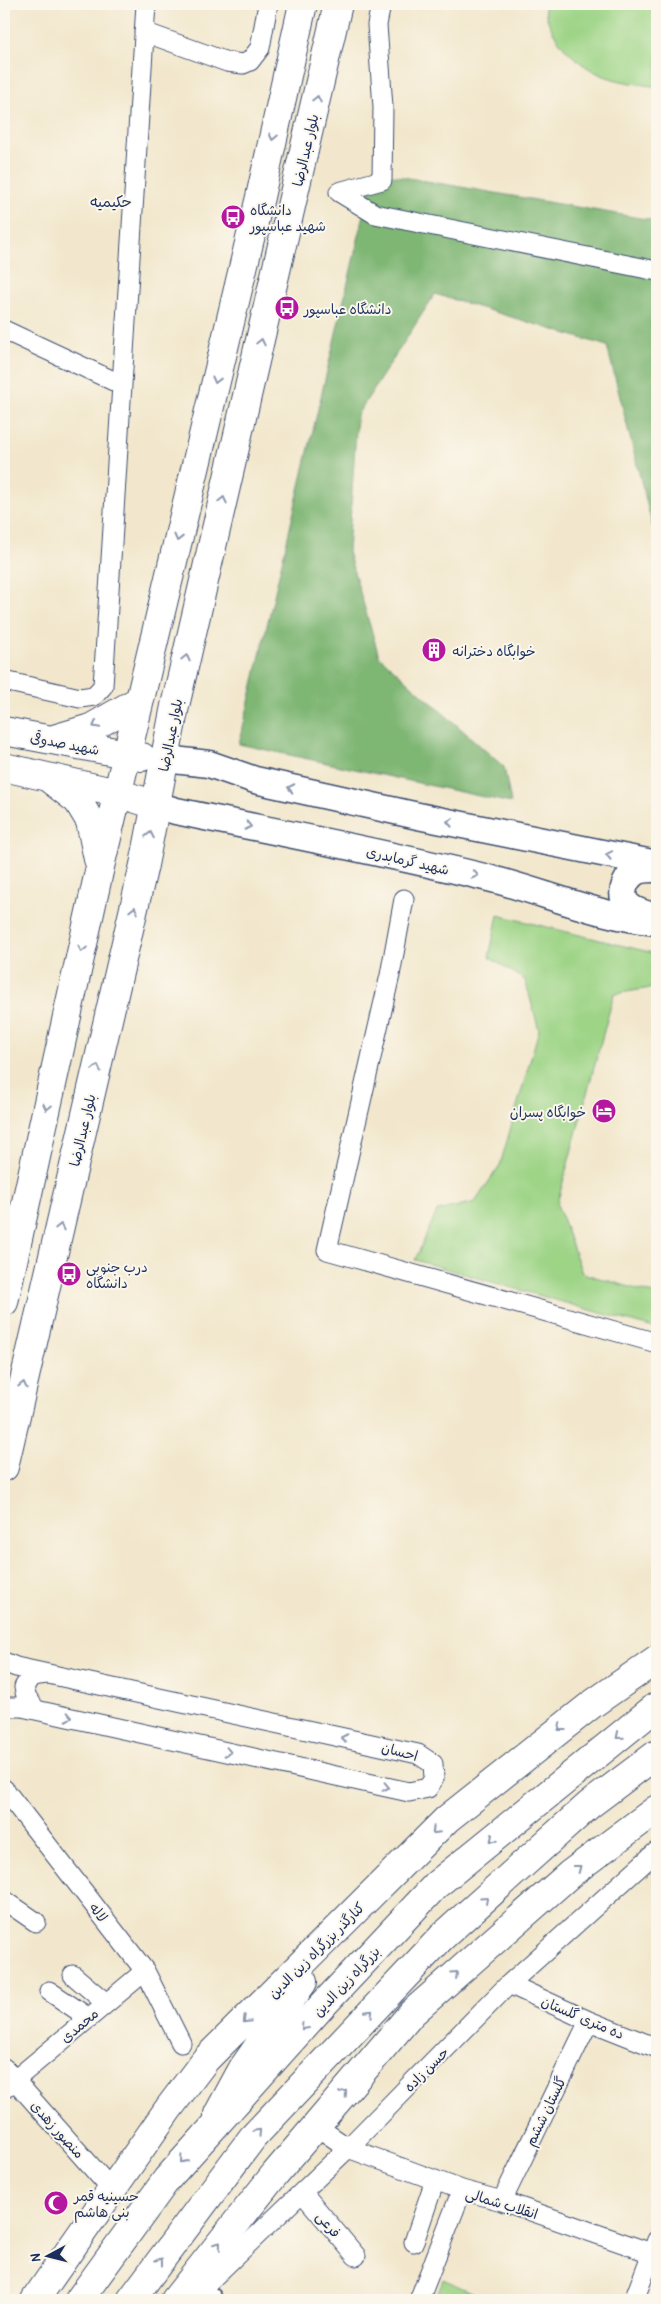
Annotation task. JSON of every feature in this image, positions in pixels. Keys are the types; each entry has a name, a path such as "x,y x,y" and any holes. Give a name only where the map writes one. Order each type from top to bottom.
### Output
{"main road":[{"path":"4,1302 117,792 258,207 302,4"},
{"name":"بلوار عبدالرضا","path":"4,1466 144,865 175,706 338,4"},
{"path":"48,741 71,736 91,728 138,701"},
{"name":"شهید صدوقی","path":"4,731 126,755 165,759"},
{"path":"165,759 209,764 255,780 418,816 657,864"},
{"path":"4,768 117,792 156,805"},
{"path":"46,776 78,802 90,821 100,867"},
{"name":"شهید گرمابدری","path":"156,805 176,811 493,879 598,911 633,920 657,922"},
{"path":"657,869 644,869 634,873 626,882 623,894 627,904 637,911 657,917"},
{"name":"کنارگذر بزرگراه زین الدین","path":"35,2300 169,2108 206,2059 447,1819 591,1705 657,1658"},
{"name":"بزرگراه زین الدین","path":"79,2300 166,2179 436,1885 657,1706"},
{"path":"131,2300 253,2137 442,1937 589,1805 657,1754"},
{"path":"192,2294 316,2126 412,2012 570,1874 657,1809"},
{"path":"206,2134 243,2068 291,1997 389,1876"}],"street":[{"path":"4,681 80,698 94,696 103,686 146,4"},
{"path":"144,32 235,65 243,64 250,61 260,48 268,4"},
{"path":"381,4 377,25 383,107 382,180 339,192 375,214 657,271"},
{"path":"4,330 122,385"},
{"path":"404,899 390,975 327,1250 657,1342"},
{"name":"احسان","path":"4,1662 47,1674 418,1754 433,1764 434,1778 428,1788 409,1792 22,1707 4,1707"},
{"path":"36,1710 26,1696 24,1687 31,1676 47,1674"},
{"name":"لاله","path":"4,1789 145,1971 181,2042"},
{"name":"حسن زاده","path":"192,2294 348,2148 509,1984 657,1851"},
{"path":"4,1900 36,1922"},
{"name":"محمدی","path":"7,2079 88,2018 145,1971"},
{"path":"73,1975 106,2003"},
{"name":"ده متری گلستان","path":"509,1984 589,2021 657,2048"},
{"path":"48,1991 88,2018"},
{"name":"گلستان ششم","path":"502,2201 589,2021"},
{"name":"منصور زهدی","path":"7,2079 112,2190"},
{"name":"انقلاب شمالی","path":"316,2126 348,2148 462,2190 656,2249"},
{"path":"414,2242 435,2180"},
{"path":"419,2300 462,2190"},
{"name":"فرعی","path":"302,2192 356,2256"},
{"path":"634,2300 656,2249"}],"green space":[{"path":"544,4 657,4 657,87 613,79 585,66 565,49 557,39 546,16"},
{"path":"374,172 657,221 657,544 607,346 435,294 357,415 348,552 379,656 504,767 511,803 239,744"},
{"path":"498,915 657,954 657,987 614,994 557,1204 582,1273 657,1295 657,1329 415,1260 437,1211 475,1202 500,1165 539,1030 525,980 489,957"},
{"path":"443,2279 489,2300 435,2300"}],"place":[{"name":"دانشگاه شهید عباسپور","path":"233,217"},
{"name":"دانشگاه عباسپور","path":"287,308"},
{"name":"خوابگاه دخترانه","path":"434,650"},
{"name":"خوابگاه پسران","path":"604,1111"},
{"name":"درب جنوبی دانشگاه","path":"69,1274"},
{"name":"حسینیه قمر بنی هاشم","path":"56,2203"}],"district":[{"name":"حکیمیه","path":"111,201"}]}
